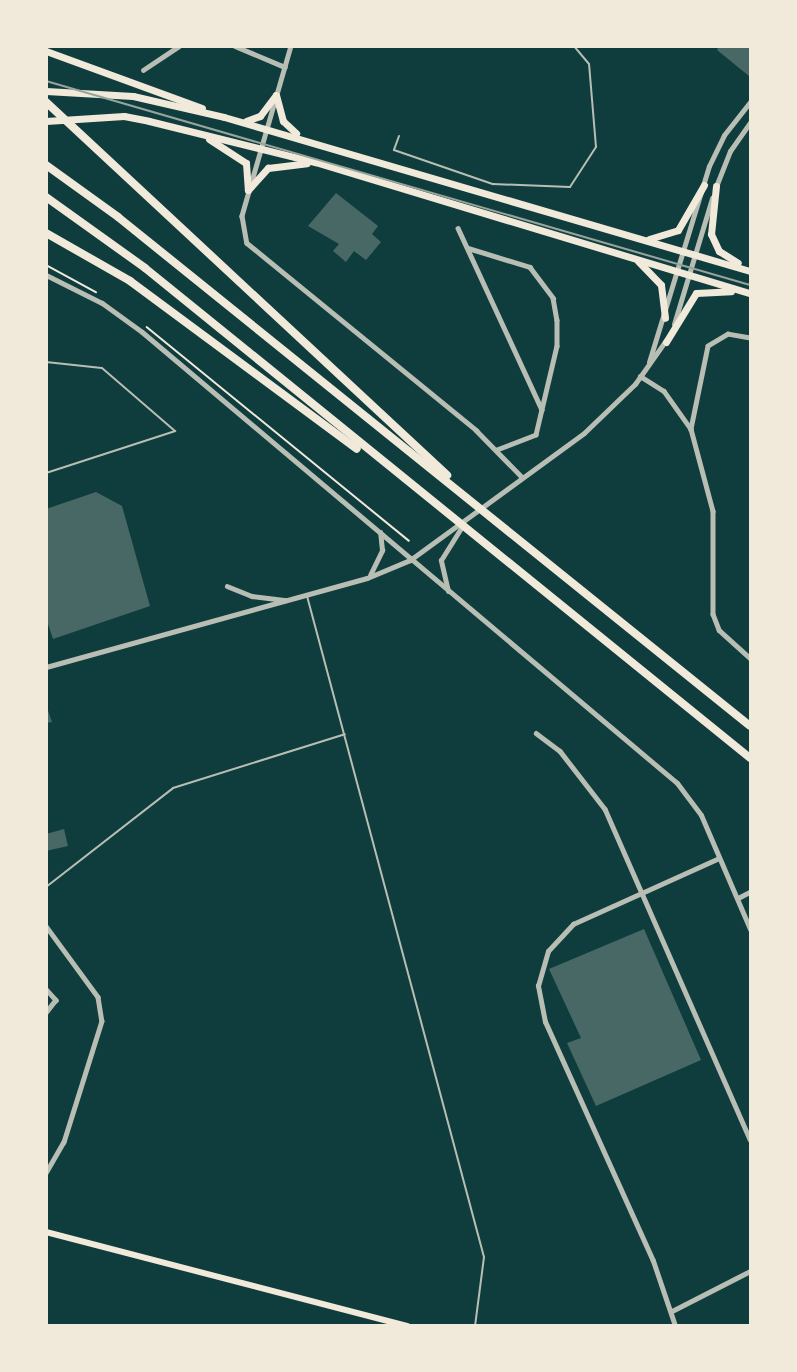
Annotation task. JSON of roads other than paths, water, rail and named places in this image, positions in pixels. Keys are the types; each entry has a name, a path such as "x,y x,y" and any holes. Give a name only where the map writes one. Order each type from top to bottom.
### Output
{"highway":[{"path":"46,102 493,518"},
{"path":"46,165 493,518 750,726"},
{"path":"46,197 145,268 750,758"},
{"path":"46,233 130,281 440,509"}],"main road":[{"path":"46,51 224,117"},
{"path":"46,91 133,96 240,121 750,270"},
{"path":"240,121 260,116 276,95"},
{"path":"276,95 290,131 317,144"},
{"path":"46,121 79,117 124,116 315,162 631,256 750,294"},
{"path":"198,134 246,163 248,190"},
{"path":"248,190 268,168 315,162"},
{"path":"643,239 664,238 678,230 704,185"},
{"path":"716,186 714,243 726,258 750,270"},
{"path":"631,256 659,281 665,318"},
{"path":"666,342 696,292 710,288 750,294"},
{"path":"46,1232 408,1326"}],"street":[{"path":"143,70 179,46"},
{"path":"235,46 285,67"},
{"path":"245,46 255,56"},
{"path":"291,46 258,148 242,216 247,243 497,450 522,477"},
{"path":"649,363 665,318 704,185 724,135 750,102"},
{"path":"46,667 307,596 367,578 410,560 463,525 522,477 584,433 640,376 666,342 690,275 716,186 750,122"},
{"path":"458,228 542,410"},
{"path":"468,248 530,267 553,298 557,346 533,439 497,450"},
{"path":"46,275 102,303 142,332 669,776 710,833 750,928"},
{"path":"691,429 704,354 718,337 736,333 750,338"},
{"path":"640,376 664,392 691,429 713,511 713,614 719,630 750,658"},
{"path":"449,592 441,570 449,545 463,525"},
{"path":"367,578 380,559 380,532"},
{"path":"227,586 252,596 289,600"},
{"path":"536,733 585,778 644,891 750,1140"},
{"path":"675,1326 672,1311 539,998 543,962 563,932 644,891 719,858"},
{"path":"738,898 750,892"},
{"path":"46,926 98,998 102,1021 64,1142 47,1171"},
{"path":"46,989 56,1000 46,1012"},
{"path":"672,1311 750,1271"}],"lane":[{"path":"399,136 394,150 493,184 570,187 596,147 589,64 574,46"},
{"path":"46,362 102,368 175,431 46,473"},
{"path":"307,596 484,1257 475,1326"},
{"path":"46,887 173,788 345,734"}],"railway":[{"path":"46,81 750,285"}]}
